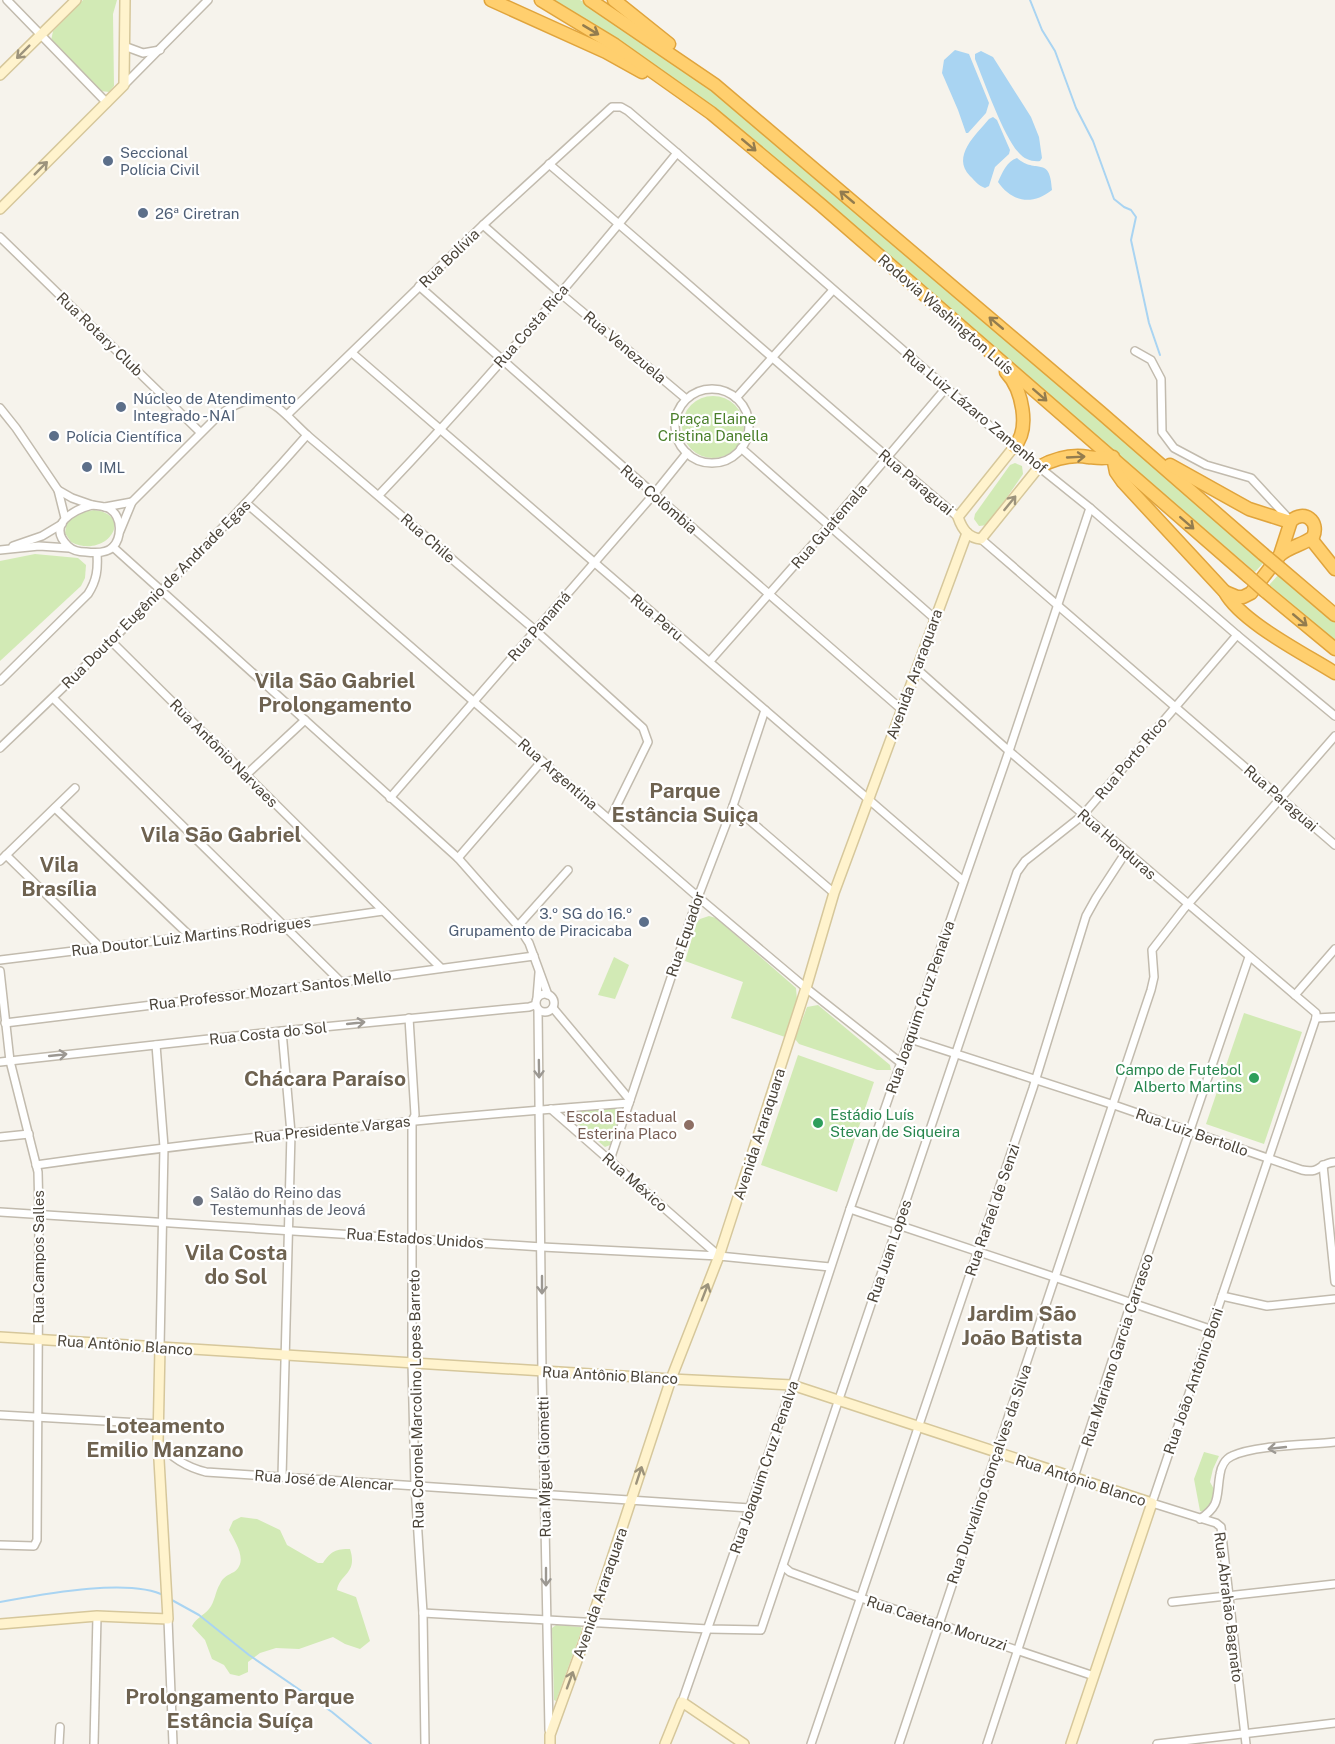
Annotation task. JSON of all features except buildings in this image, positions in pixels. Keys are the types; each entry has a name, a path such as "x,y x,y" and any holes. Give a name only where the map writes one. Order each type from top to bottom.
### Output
{"highway":[{"path":"491,0 606,52 711,113"},
{"name":"Rodovia Washington Luís","path":"541,0 615,45 711,113 821,205 1265,591 1335,649"},
{"name":"Rodovia Washington Luís","path":"590,0 715,85 1335,615"},
{"path":"615,0 715,85"},
{"path":"979,342 1010,376 1016,387 1022,416 1022,429 1020,441 1014,447"},
{"path":"1100,412 1173,468 1249,509 1290,521 1299,516 1308,517 1315,528 1311,539"},
{"path":"1039,467 1071,457 1101,460 1113,457 1116,472 1123,482 1225,592 1228,599 1259,625 1335,674"},
{"path":"1280,555 1287,538 1290,521"},
{"path":"1225,592 1237,597 1251,593 1280,555 1291,546 1311,539"},
{"path":"1311,539 1335,569"},
{"path":"1251,593 1252,611 1259,625"}],"street":[{"path":"7,0 107,103"},
{"path":"0,75 76,0"},
{"path":"124,85 125,0"},
{"path":"0,209 208,0"},
{"path":"124,46 143,53 159,50"},
{"name":"Rua Luiz Lázaro Zamenhof","path":"616,106 627,111 677,153 1014,447 1090,508 1335,716"},
{"name":"Rua Bolívia","path":"286,415 483,225 616,106"},
{"name":"Rua Costa Rica","path":"379,495 442,429 619,224 677,153"},
{"name":"Rua Paraguai","path":"549,164 958,517 967,533 974,538 981,539 1335,845"},
{"name":"Rua Venezuela","path":"483,225 685,398"},
{"name":"Rua Rotary Club","path":"0,237 200,432"},
{"name":"Rua Colômbia","path":"419,286 901,709"},
{"path":"736,398 833,290"},
{"path":"1135,351 1151,360 1161,379 1162,432 1174,448 1206,465 1251,478 1290,521"},
{"name":"Rua Peru","path":"352,353 963,881"},
{"name":"Rua Guatemala","path":"710,661 830,526 946,388"},
{"path":"704,389 716,389 736,398 744,407 748,418 748,430 741,448 730,458 719,462 697,459 687,453 675,433 678,410 685,398 704,389"},
{"name":"Rua Chile","path":"132,502 200,432 235,404 256,399 275,404 307,435 535,630 643,728 648,736 648,742 610,819"},
{"path":"0,408 58,490 63,521 62,538 71,548"},
{"name":"Rua Doutor Eugênio de Andrade Egas","path":"0,748 163,590 307,435"},
{"path":"958,517 1014,447"},
{"path":"741,448 934,618"},
{"name":"Rua Panamá","path":"390,798 687,453"},
{"path":"981,539 1039,467"},
{"path":"58,490 92,505 105,507 132,502"},
{"path":"3,549 47,546 97,553 113,547 132,502"},
{"name":"Rua Argentina","path":"246,503 698,897 806,988 901,1063"},
{"path":"3,549 42,536 63,521 71,512 92,505"},
{"path":"105,507 115,514 120,531"},
{"name":"Rua Joaquim Cruz Penalva","path":"665,1744 750,1508 1090,508"},
{"name":"Avenida Araraquara","path":"550,1739 671,1379 719,1256 806,988 834,892 967,533"},
{"name":"Rua Miguel Giometti","path":"113,547 458,858 518,926 529,943 548,995"},
{"path":"0,681 88,594 97,576 97,553"},
{"name":"Rua Porto Rico","path":"1017,872 1025,861 1083,815 1237,634"},
{"name":"Rua Antônio Narvaes","path":"111,641 440,967"},
{"name":"Rua Honduras","path":"917,669 1083,815 1316,1013 1316,1018"},
{"path":"53,698 341,982"},
{"name":"Rua Equador","path":"610,1160 698,897 733,806 765,710"},
{"path":"246,775 305,720"},
{"name":"Rua Durvalino Gonçalves da Silva","path":"899,1744 1153,983 1152,950 1188,905 1335,736"},
{"path":"458,858 542,761"},
{"path":"0,861 75,788"},
{"path":"733,806 834,892"},
{"path":"55,808 190,936"},
{"name":"Rua Rafael de Senzi","path":"811,1744 1036,1080 1086,916 1126,852"},
{"path":"6,855 101,948"},
{"path":"518,926 568,870"},
{"name":"Rua Juan Lopes","path":"708,1629 761,1630 1017,872"},
{"name":"Rua Doutor Luiz Martins Rodrigues","path":"0,960 382,911"},
{"path":"1295,995 1335,949"},
{"name":"Rua Professor Mozart Santos Mello","path":"5,1023 534,956"},
{"name":"Rua Mariano Garcia Carrasco","path":"987,1744 1131,1303 1249,957"},
{"name":"Rua Miguel Giometti","path":"539,970 537,1004 542,1371 550,1739"},
{"name":"Rua Campos Salles","path":"0,971 10,1061 38,1172 39,1214 37,1540 34,1546 0,1545"},
{"path":"553,1008 544,1013 537,1004 542,994 548,995 554,1002 553,1008 629,1101"},
{"name":"Rua Costa do Sol","path":"0,1062 529,1007 537,1004"},
{"path":"1316,1018 1335,1017"},
{"name":"Rua Coronel Marcolino Lopes Barreto","path":"409,1018 415,1115 412,1121 414,1237 412,1363 415,1486 423,1613 425,1744"},
{"name":"Rua João Antônio Boni","path":"1074,1743 1094,1676 1316,1018"},
{"path":"282,1031 291,1133 282,1477"},
{"name":"Rua Luiz Bertollo","path":"910,1039 1114,1105 1268,1159 1313,1172 1319,1170 1326,1162 1335,1162"},
{"path":"156,1045 164,1147 158,1442 173,1744"},
{"name":"Rua Presidente Vargas","path":"36,1165 164,1147 291,1133 629,1101"},
{"name":"Rua México","path":"551,1109 719,1256"},
{"path":"0,1137 28,1134"},
{"path":"1323,1165 1335,1282"},
{"path":"850,1209 1210,1329"},
{"name":"Rua Estados Unidos","path":"0,1212 542,1247 719,1256 830,1268"},
{"path":"1222,1296 1267,1306 1335,1299"},
{"name":"Rua Antônio Blanco","path":"0,1337 792,1385 839,1398 1200,1519"},
{"path":"0,1415 158,1424"},
{"name":"Rua José de Alencar","path":"158,1442 173,1457 194,1469 206,1472 750,1508"},
{"name":"Rua Abrahão Bagnato","path":"1200,1519 1211,1512 1217,1503 1220,1472 1225,1461 1231,1456 1252,1450 1335,1442"},
{"name":"Rua Abrahão Bagnato","path":"1200,1519 1216,1523 1221,1527 1246,1744"},
{"name":"Rua Caetano Moruzzi","path":"783,1566 790,1572 861,1598 1094,1676"},
{"path":"1172,1602 1335,1584"},
{"path":"423,1613 708,1629"},
{"path":"0,1624 97,1617 168,1616"},
{"path":"94,1744 97,1617"},
{"path":"682,1702 744,1744"},
{"path":"1157,1744 1335,1723"},
{"path":"59,1744 60,1727"}],"green space":[{"path":"83,0 117,0 113,14 114,86 109,92 100,91 51,41 53,31"},
{"path":"550,0 580,0 599,11 682,68 756,125 1265,561 1255,572 800,183"},
{"name":"Praça Elaine Cristina Danella","path":"707,396 719,396 735,405 742,415 744,427 742,439 735,449 719,458 707,458 696,453 687,444 682,433 682,421 687,410 696,401"},
{"path":"1015,463 1022,466 1023,474 988,525 979,526 974,519 975,514 1010,465"},
{"path":"94,510 107,514 113,520 114,527 111,535 105,541 95,545 84,546 71,542 65,533 67,521 82,512"},
{"path":"35,554 78,558 86,565 85,578 81,586 0,661 0,561"},
{"path":"1280,573 1335,620 1335,641 1269,585"},
{"path":"709,916 716,918 796,988 797,1000 785,1037 731,1018 743,982 685,961 697,922"},
{"path":"614,957 629,965 615,999 598,995"},
{"path":"818,1005 890,1065 891,1070 877,1070 799,1044 795,1039 807,1007"},
{"name":"Campo de Futebol Alberto Martins","path":"1244,1013 1302,1032 1264,1144 1206,1124"},
{"name":"Estádio Luís Stevan de Siqueira","path":"798,1055 874,1082 837,1192 761,1165"},
{"path":"618,1107 621,1112 610,1145 605,1147 565,1113"},
{"path":"1204,1452 1219,1456 1210,1482 1215,1491 1213,1503 1204,1512 1200,1511 1194,1479"},
{"path":"241,1517 257,1519 280,1530 287,1545 318,1563 323,1563 334,1552 350,1549 352,1564 337,1590 356,1597 370,1641 360,1649 333,1637 299,1649 276,1648 260,1653 248,1662 248,1672 239,1676 230,1674 224,1665 212,1659 205,1640 192,1626 211,1606 218,1587 226,1576 238,1568 241,1557 229,1530 233,1521"},
{"path":"556,1625 581,1627 582,1629 556,1701 554,1700 552,1628"}],"water":[{"path":"955,50 969,54 989,103 986,113 968,133 966,133 942,73 944,60"},
{"path":"981,51 993,57 1031,117 1039,137 1042,158 1040,161 1023,157 1007,135 975,59 975,54"},
{"path":"993,117 997,120 1010,150 1009,154 995,167 989,186 985,188 970,176 963,161 967,146"},
{"path":"1017,158 1024,163 1045,169 1051,179 1052,190 1037,198 1023,200 1004,189 998,182 1003,171"}],"waterway":[{"path":"1030,0 1042,30 1055,51 1076,108 1093,141 1114,199 1131,210 1136,217 1131,240 1149,323 1160,355"},
{"path":"0,1602 60,1592 108,1588 130,1588 165,1596"},
{"path":"170,1599 199,1615 249,1655 332,1712 371,1744"}],"place":[{"name":"Seccional Polícia Civil","path":"108,161"},
{"name":"26ª Ciretran","path":"143,213"},
{"name":"Núcleo de Atendimento Integrado - NAI","path":"121,407"},
{"name":"Polícia Científica","path":"54,436"},
{"name":"IML","path":"87,467"},
{"name":"3.º SG do 16.º Grupamento de Piracicaba","path":"644,922"},
{"name":"Campo de Futebol Alberto Martins","path":"1254,1078"},
{"name":"Estádio Luís Stevan de Siqueira","path":"818,1123"},
{"name":"Escola Estadual Esterina Placo","path":"689,1125"},
{"name":"Salão do Reino das Testemunhas de Jeová","path":"198,1201"}],"district":[{"name":"Vila São Gabriel Prolongamento","path":"335,692"},
{"name":"Parque Estância Suiça","path":"685,802"},
{"name":"Vila São Gabriel","path":"221,834"},
{"name":"Vila Brasília","path":"59,876"},
{"name":"Chácara Paraíso","path":"325,1078"},
{"name":"Vila Costa do Sol","path":"236,1264"},
{"name":"Jardim São João Batista","path":"1022,1325"},
{"name":"Loteamento Emilio Manzano","path":"165,1437"},
{"name":"Prolongamento Parque Estância Suíça","path":"240,1708"}]}
